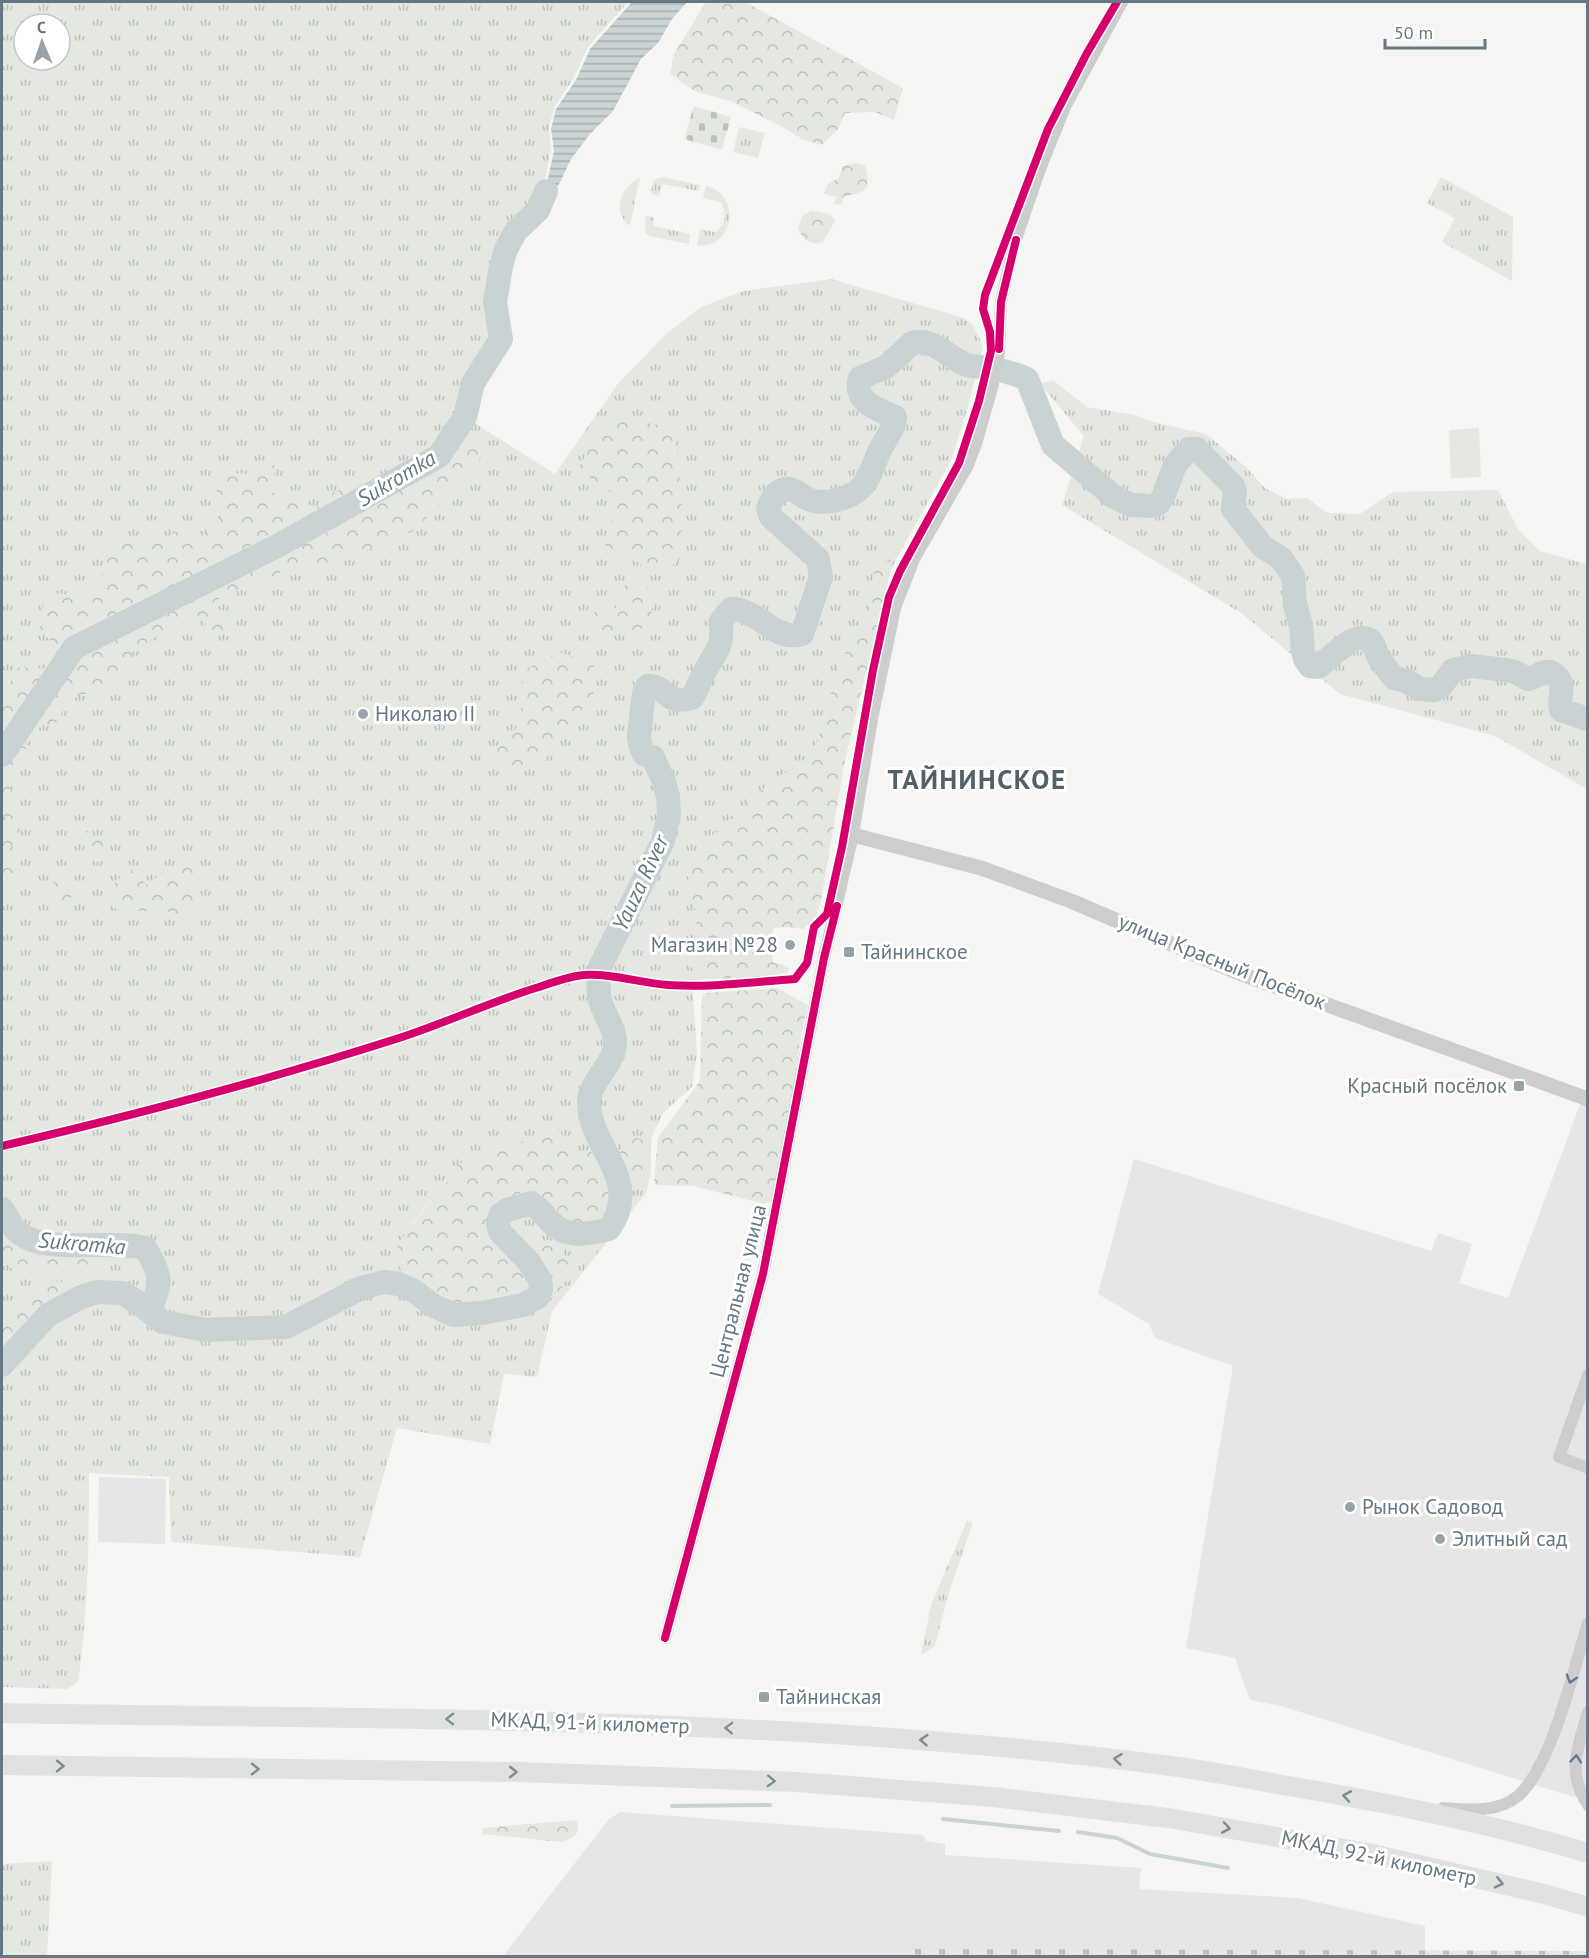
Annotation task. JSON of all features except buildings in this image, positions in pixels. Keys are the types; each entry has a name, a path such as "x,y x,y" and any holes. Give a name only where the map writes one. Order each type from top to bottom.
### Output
{"highway":[{"name":"МКАД, 91-й километр","path":"2,1713 520,1720 800,1731 998,1745 1176,1766 1379,1801"},
{"name":"МКАД, 92-й километр","path":"2,1765 519,1772 797,1782 993,1797 1168,1818 1368,1853 1544,1894 1587,1907"},
{"path":"1379,1801 1587,1852"}],"street":[{"name":"Центральная улица","path":"665,1638 763,1274 824,958 853,835 872,718 895,608 914,559 966,467 976,444 999,353 1001,302 1014,245 1040,169 1065,107 1122,2"},
{"name":"улица Красный Посёлок","path":"853,835 981,868 1071,901 1239,973 1587,1099"},
{"path":"1587,1375 1559,1457 1587,1468"},
{"path":"1379,1801 1466,1810 1494,1807 1517,1797 1533,1779 1544,1759 1563,1706 1587,1623"},
{"path":"1587,1712 1577,1749 1575,1771 1578,1790 1587,1805"}],"shaded area":[{"path":"632,2 687,2 672,19 658,43 641,59 613,111 590,134 571,159 559,184 539,210 529,218 546,188 554,151 551,129 556,109 576,80 590,49"},
{"path":"1582,1099 1587,1101 1588,1729 1585,1737 1588,1737 1587,1801 1281,1706 1250,1700 1235,1658 1186,1648 1233,1366 1155,1338 1149,1324 1098,1294 1134,1159 1431,1251 1438,1233 1472,1244 1459,1283 1508,1298"},
{"path":"99,1477 166,1479 165,1544 98,1542"},
{"path":"620,1812 923,1835 926,1841 945,1844 945,1855 1141,1868 1139,1889 1298,1898 1425,1926 1425,1951 903,1949 900,1956 503,1956 609,1819"}],"green space":[{"path":"2,2 628,2 588,47 573,79 554,108 549,127 551,150 543,187 533,210 514,229 504,248 490,299 496,336 470,380 462,415 555,474 617,385 665,335 701,307 744,291 831,279 964,318 973,325 983,346 969,403 951,460 891,569 890,562 875,564 867,625 839,664 813,757 805,768 784,773 686,868 697,917 690,965 702,979 692,982 697,1054 692,1087 663,1113 651,1139 651,1174 646,1193 552,1311 537,1377 504,1374 490,1444 397,1428 360,1557 171,1542 169,1477 89,1473 86,1604 81,1656 78,1682 67,1689 2,1687","holes":["548,1128 560,1129 565,1148 575,1161 587,1154 603,1175 611,1196 610,1214 565,1225 536,1200 516,1202 500,1209 491,1219 494,1235 525,1266 412,1224 458,1165 502,1144 524,1141","548,1240 560,1247 572,1270 557,1295 547,1297 548,1280 540,1261"]},
{"path":"706,2 745,2 903,88 894,120 875,112 845,113 838,129 822,145 804,140 730,101 695,91 670,74 674,54"},
{"path":"694,106 731,117 722,150 684,139"},
{"path":"739,127 765,133 758,158 733,152"},
{"path":"856,163 865,166 867,185 865,189 843,197 842,204 834,205 836,197 824,194 825,188 838,179 843,166"},
{"path":"640,177 630,226 621,213 621,200 628,187"},
{"path":"662,177 700,185 699,191 662,184 659,196 651,194 654,181"},
{"path":"1441,177 1513,217 1512,281 1442,242 1455,218 1427,203"},
{"path":"706,186 718,191 726,200 729,222 719,240 709,245 697,245 700,229 715,232 724,219 721,202 703,198"},
{"path":"812,211 830,214 835,221 823,242 810,242 799,231 798,227 803,215"},
{"path":"646,216 654,218 653,226 690,234 689,244 649,236 645,233"},
{"path":"1053,380 1087,407 1135,415 1153,422 1206,434 1247,468 1265,488 1286,499 1307,498 1327,513 1360,514 1393,492 1498,490 1518,529 1539,551 1587,564 1587,789 1495,736 1340,694 1241,613 1062,505 1084,436 1040,384"},
{"path":"627,413 641,421 667,428 673,435 678,452 682,510 680,524 684,544 679,561 671,566 654,569 644,567 630,556 613,559 608,553 605,541 616,511 614,494 578,470 588,450 599,438 600,429 610,416"},
{"path":"1479,428 1481,477 1451,478 1449,430"},
{"path":"473,437 482,450 477,467 413,531 328,567 281,572 250,589 222,592 216,607 229,616 223,630 214,633 200,620 182,623 164,632 132,653 135,669 121,683 78,696 63,707 59,722 41,726 27,737 25,763 9,783 20,818 18,833 8,851 16,865 16,881 2,893 2,825 7,817 2,816 2,696 19,667 59,669 61,655 40,628 44,602 59,593 82,598 96,586 103,574 103,541 110,536 165,540 178,530 198,543 209,529 217,530 221,513 215,496 224,472 249,474 261,460 275,466 273,492 278,498 324,508 332,493 340,490 362,498 413,455 446,461 455,447"},
{"path":"891,562 891,569 845,760 821,900 816,916 803,929 774,928 771,946 772,959 774,963 789,968 787,973 756,978 702,979 690,965 697,917 686,868 706,841 755,795 784,773 804,768 813,757 839,664 858,630 867,624 875,563"},
{"path":"640,574 651,596 650,619 638,631 592,636 589,617 596,611 616,608 621,601 626,581"},
{"path":"559,652 592,662 598,677 593,694 544,761 524,771 502,770 496,754 497,749 513,732 519,720 522,674 528,668"},
{"path":"84,831 88,831 105,844 106,853 102,861 98,862 88,853 83,840"},
{"path":"183,865 191,866 196,873 194,888 201,893 202,899 185,920 176,920 171,912 117,910 109,904 112,889 126,872 131,870 148,886 160,873"},
{"path":"58,879 63,880 71,896 71,904 62,904 52,895 51,884"},
{"path":"777,988 808,1005 800,1040 795,1086 772,1201 765,1204 693,1186 656,1185 654,1181 658,1137 700,1081 702,996 706,993"},
{"path":"548,1128 560,1129 565,1148 575,1161 590,1151 603,1165 611,1196 607,1225 586,1228 565,1225 536,1200 516,1202 500,1209 491,1219 494,1235 525,1266 534,1292 484,1307 464,1309 450,1306 416,1285 400,1268 397,1244 458,1165 502,1144 524,1141"},
{"path":"636,1138 645,1141 641,1183 624,1192 616,1153"},
{"path":"2,1224 6,1231 28,1247 98,1253 96,1272 30,1273 13,1269 2,1260"},
{"path":"548,1240 560,1247 573,1270 557,1295 550,1299 547,1297 546,1273 531,1254 535,1246"},
{"path":"100,1278 102,1287 60,1299 31,1319 2,1356 2,1323 29,1294 45,1283"},
{"path":"967,1521 973,1523 948,1595 935,1646 921,1655 932,1602"},
{"path":"577,1820 578,1829 575,1835 562,1842 482,1834 483,1828"},
{"path":"52,1861 47,1956 2,1956 2,1864"},
{"path":"903,1949 1587,1951 1588,1956 900,1956"}],"waterway":[{"name":"Sukromka","path":"2,755 74,648 279,545 439,456 465,417 473,383 501,339 495,302 506,249 516,231 538,210 546,191"},
{"name":"Yauza River","path":"2,1365 48,1315 81,1297 97,1292 122,1293 163,1322 206,1330 286,1327 361,1288 384,1282 399,1284 414,1291 434,1306 454,1315 482,1313 523,1305 538,1297 541,1289 540,1280 529,1262 500,1232 498,1223 500,1215 507,1210 531,1203 564,1231 578,1234 609,1229 618,1211 620,1195 618,1180 592,1121 589,1104 593,1088 611,1059 615,1042 600,998 599,972 663,841 669,815 668,796 664,782 653,757 644,754 640,744 644,693 648,686 660,689 677,700 692,698 718,648 721,621 731,609 750,614 783,634 802,634 821,577 818,559 771,517 769,506 776,494 785,489 792,490 810,500 822,502 842,498 861,488 892,429 895,417 868,404 863,399 860,393 860,378 886,367 912,343 934,345 967,365 1004,371 1027,379 1053,445 1114,497 1131,505 1158,504 1175,465 1189,449 1197,449 1233,486 1235,493 1233,509 1263,547 1281,558 1293,576 1295,605 1301,625 1303,651 1310,666 1318,667 1351,641 1365,638 1372,642 1380,660 1394,678 1406,681 1420,689 1434,690 1441,686 1453,670 1471,666 1515,672 1528,679 1550,672 1561,683 1561,710 1588,719"},
{"name":"Sukromka","path":"2,1209 18,1232 29,1239 43,1243 145,1248 158,1279 157,1293 149,1311"},
{"path":"672,1806 770,1805"},
{"path":"943,1819 1059,1831"},
{"path":"1078,1832 1117,1838 1150,1854 1228,1868"}],"cycle path":[{"path":"2,1146 152,1109 300,1068 399,1038 504,999 572,977 605,975 684,986 795,979 807,963 814,927 827,914 842,847 873,670 889,597 900,571 959,463 979,401 991,351 990,332 983,309 985,295 1048,129 1087,53 1117,2"},
{"path":"999,349 1001,302 1016,240"},
{"path":"665,1638 763,1274 824,958 837,906"}],"place":[{"name":"Николаю II","path":"363,714"},
{"name":"Магазин №28","path":"790,945"},
{"name":"Тайнинское","path":"849,952"},
{"name":"Красный посёлок","path":"1519,1086"},
{"name":"Рынок Садовод","path":"1350,1507"},
{"name":"Элитный сад","path":"1440,1539"},
{"name":"Тайнинская","path":"764,1697"}],"district":[{"name":"ТАЙНИНСКОЕ","path":"977,780"}]}
